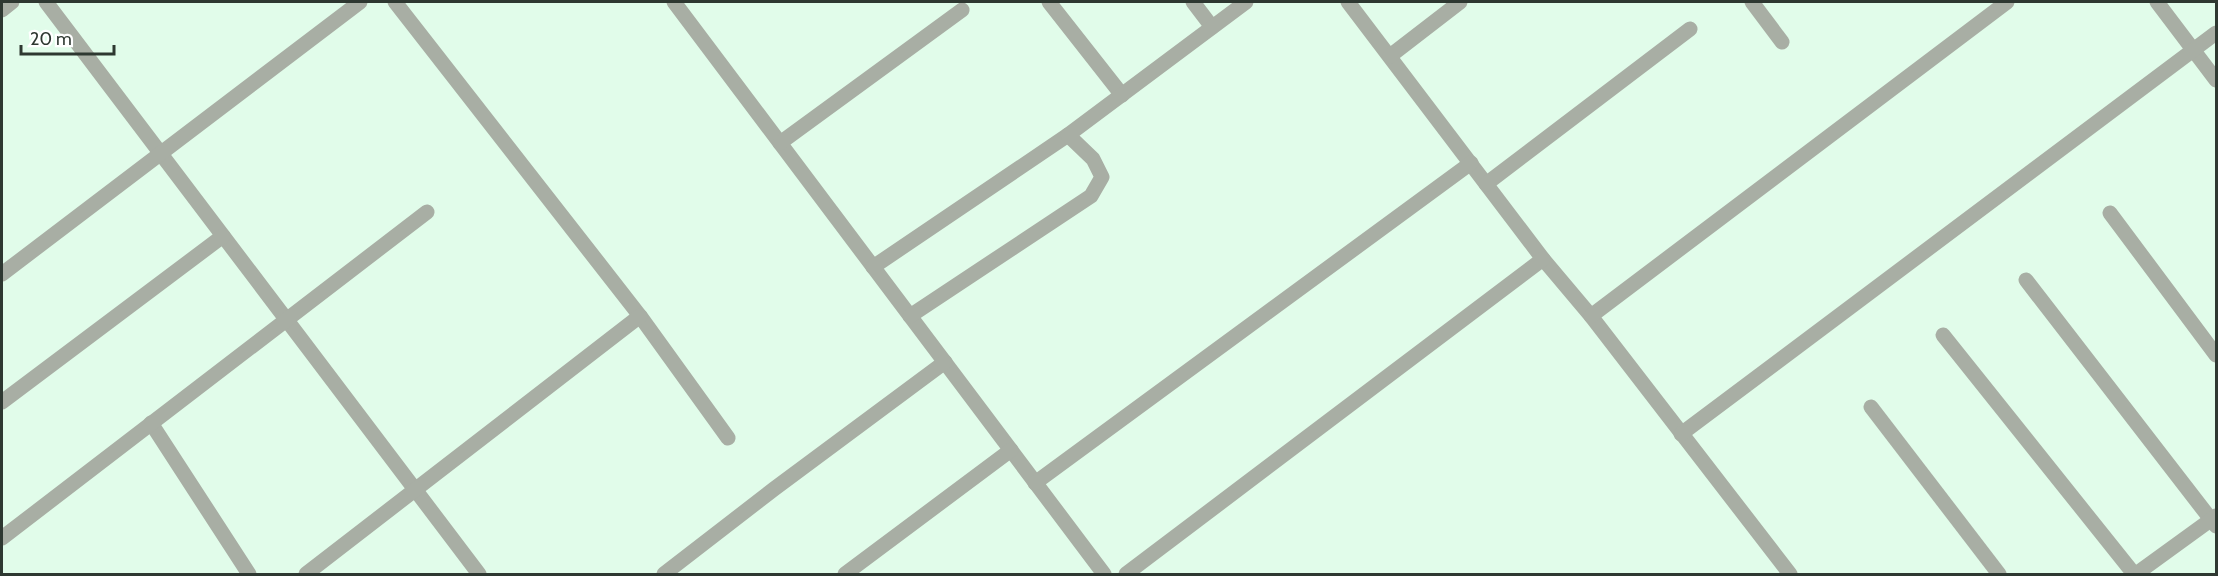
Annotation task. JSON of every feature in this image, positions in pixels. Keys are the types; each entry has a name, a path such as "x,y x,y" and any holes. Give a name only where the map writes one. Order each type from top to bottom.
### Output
{"street":[{"path":"2,10 12,2"},
{"path":"46,2 479,574"},
{"path":"2,274 360,2"},
{"path":"395,2 640,316 728,438"},
{"path":"674,2 1104,574"},
{"path":"1049,2 1122,95"},
{"path":"1193,2 1212,27"},
{"path":"873,267 1068,135 1246,2"},
{"path":"1348,2 1543,259 1592,316 1790,574"},
{"path":"1390,57 1460,2"},
{"path":"1752,2 1782,42"},
{"path":"1592,316 2007,2"},
{"path":"2157,2 2217,80"},
{"path":"780,143 962,10"},
{"path":"1486,184 1690,29"},
{"path":"1681,434 2217,33"},
{"path":"910,316 1091,196 1102,177 1093,159 1068,135"},
{"path":"1035,483 1471,163"},
{"path":"2,538 427,212"},
{"path":"2110,213 2217,354"},
{"path":"2,402 223,236"},
{"path":"1126,574 1543,259"},
{"path":"1943,335 2135,574 2215,520 2026,280"},
{"path":"306,574 640,316"},
{"path":"664,574 945,362"},
{"path":"1871,407 1999,574"},
{"path":"150,423 249,574"},
{"path":"845,574 1011,450"}]}
